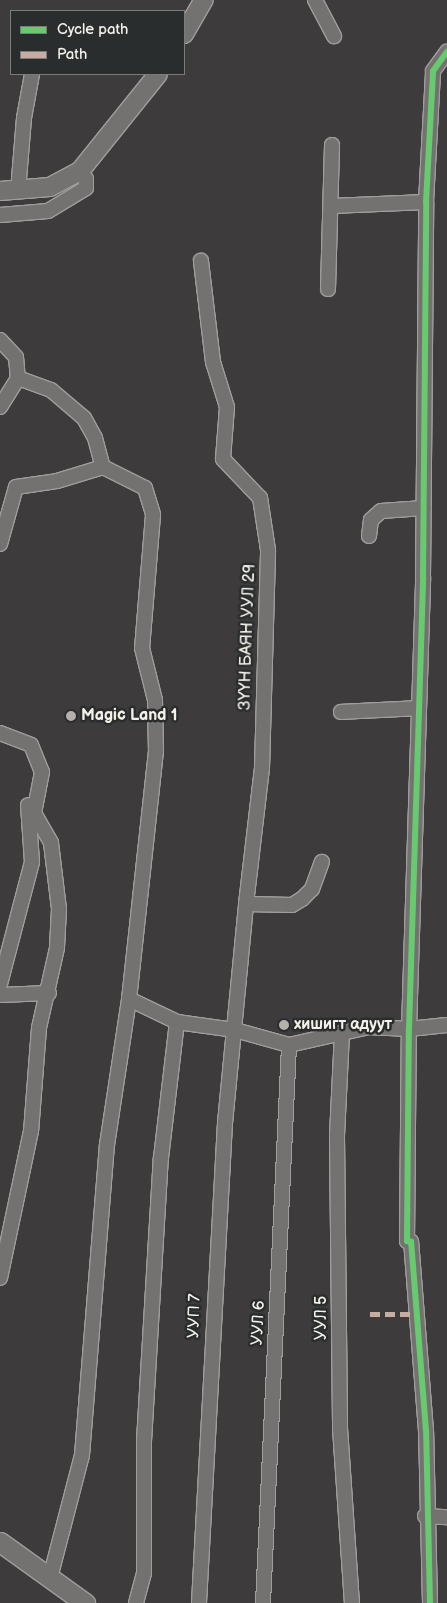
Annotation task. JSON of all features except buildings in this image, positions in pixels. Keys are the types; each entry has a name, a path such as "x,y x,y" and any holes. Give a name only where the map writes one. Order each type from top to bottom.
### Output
{"main road":[{"path":"0,1542 85,1603"}],"street":[{"path":"185,32 204,0"},
{"path":"315,0 334,36"},
{"path":"430,1603 425,1516 426,1431 411,1242 407,1241 410,1029 424,508 426,202 433,70 447,52"},
{"path":"18,191 24,118 32,75"},
{"path":"0,191 50,187 80,170 157,75"},
{"path":"328,289 332,145"},
{"path":"0,215 48,211 86,188 86,178 80,170"},
{"path":"331,206 426,202"},
{"name":"ЗҮҮН БАЯН УУЛ 29","path":"201,261 213,362 227,407 223,459 260,498 268,550 262,768 246,904 235,1030"},
{"path":"0,340 16,357 18,378 0,407"},
{"path":"18,378 50,390 84,418 95,438 103,467"},
{"path":"0,544 16,486 56,481 103,467 144,488 153,514 142,648 155,700 156,751 129,999 107,1145 82,1455 50,1578"},
{"path":"369,536 371,520 381,510 424,508"},
{"path":"341,712 419,708"},
{"path":"0,733 31,745 42,772 34,813 51,843 59,909 57,948 49,993 39,1028 31,1131 22,1183 0,1278"},
{"path":"0,984 32,862 32,841 26,811 32,789 34,751"},
{"path":"246,904 292,905 302,900 312,889 322,862"},
{"path":"0,994 49,993"},
{"path":"129,999 177,1022 235,1030 289,1045 368,1026 410,1029 447,1025"},
{"path":"136,1603 144,1573 144,1441 161,1158 177,1022"},
{"name":"УУП 7","path":"199,1603 214,1294 235,1030"},
{"name":"УУЛ 5","path":"342,1033 337,1136 340,1428 352,1603"},
{"name":"УУЛ 6","path":"263,1603 289,1045"},
{"path":"425,1516 447,1517"}],"marked path":[{"path":"370,1314 415,1314"}],"cycle path":[{"path":"430,1603 426,1431 411,1242 407,1241 409,1029 423,577 426,202 433,71 447,52"}],"place":[{"name":"Magic Land 1","path":"71,716"},
{"name":"хишигт адуут","path":"284,1025"}]}
